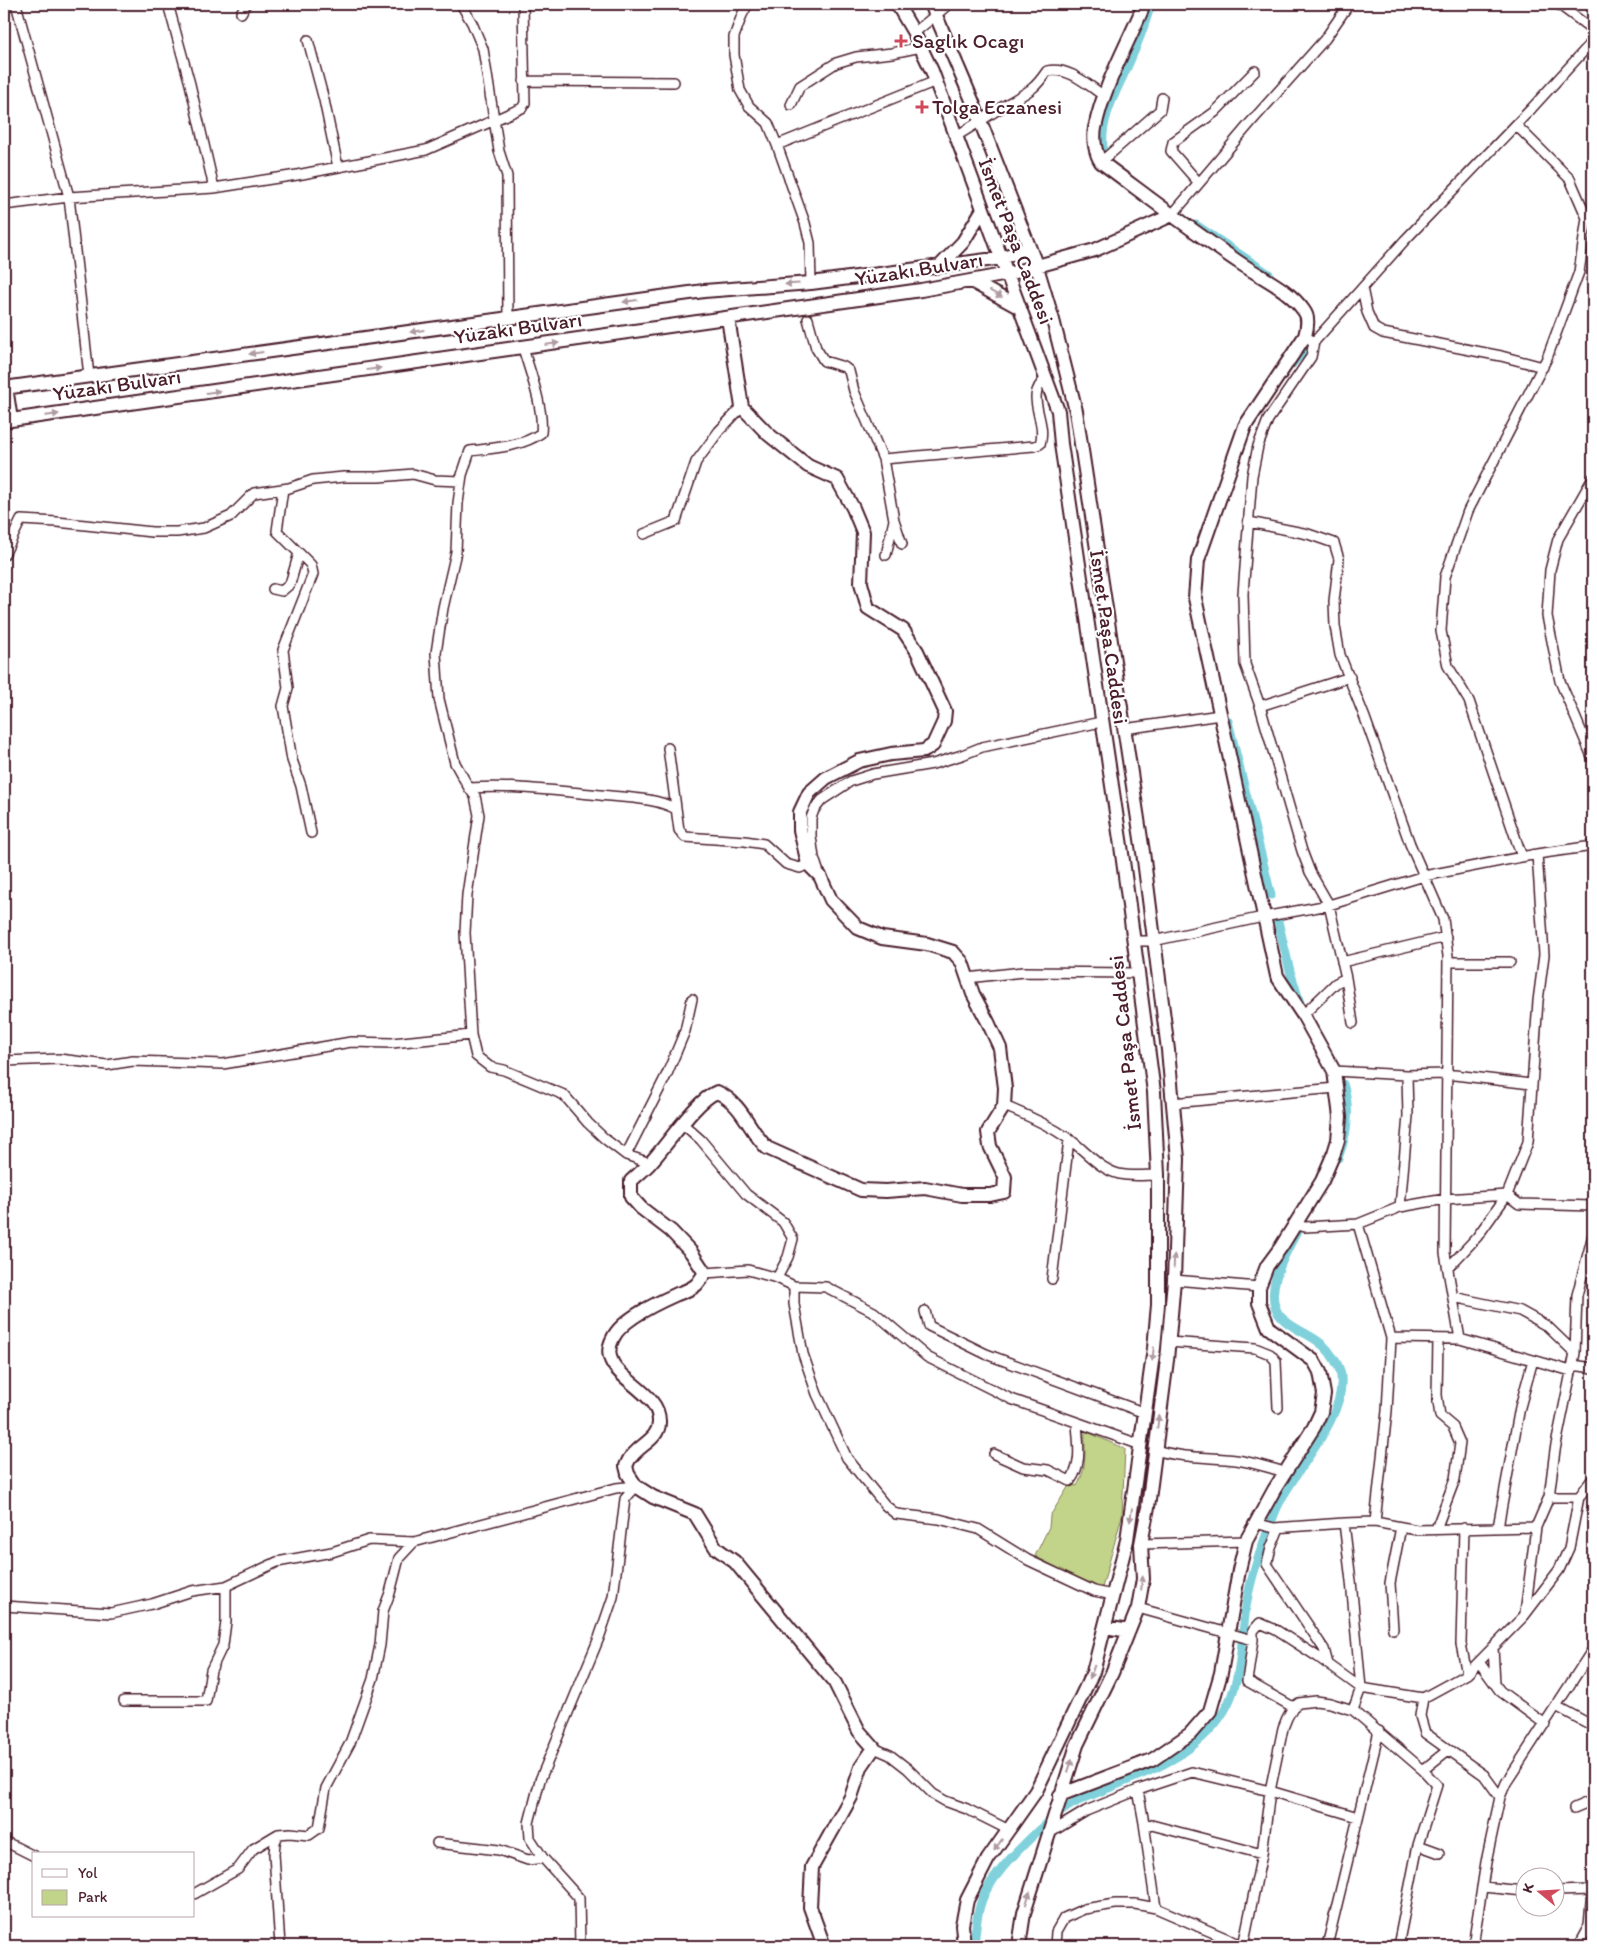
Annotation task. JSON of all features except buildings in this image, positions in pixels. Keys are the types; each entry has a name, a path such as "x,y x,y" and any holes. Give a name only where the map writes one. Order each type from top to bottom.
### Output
{"main road":[{"name":"İsmet Paşa Caddesi","path":"897,4 921,46 936,82 1058,411 1062,453 1134,941 1154,1092 1158,1175 1158,1306 1154,1348 1127,1540 1093,1672 1036,1791 988,1859 967,1900 962,1925 964,1946"},
{"path":"1060,1795 1152,1760 1190,1734 1210,1711 1221,1673 1242,1636 1239,1570 1246,1541 1260,1524 1285,1472 1314,1427 1321,1412 1324,1394 1320,1372 1314,1361 1269,1328 1259,1303 1258,1287 1267,1266 1299,1225 1322,1181 1338,1140 1340,1117 1334,1071 1277,976 1195,598 1198,560 1245,426 1265,394 1309,339 1306,312 1291,296 1172,216 1101,162 1096,155 1094,130 1104,96 1143,4"},
{"path":"934,9 1037,266 1053,320 1076,412 1143,852 1168,1050 1178,1159 1174,1280 1148,1508 1141,1544 1143,1579 1138,1608 1112,1673 1077,1745 1054,1812 1024,1913 1019,1946"},
{"path":"940,265 962,242 982,209"},
{"name":"Yüzakı Bulvarı","path":"7,421 523,348 972,281 1008,274 1095,250 1172,216"},
{"name":"Yüzakı Bulvarı","path":"5,387 704,291 811,283 1002,258 1029,247"},
{"path":"972,281 1020,308"},
{"path":"728,318 742,407 768,434 808,466 838,479 863,532 861,583 868,608 903,630 917,651 945,711 944,720 933,745 924,751 891,754 859,761 826,778 809,793 800,812 800,830 808,864 820,876 831,900 858,928 882,938 927,944 953,952 962,962 973,994 1000,1048 1006,1088 1004,1106 988,1132 990,1146 1005,1176 1004,1192 990,1195 962,1195 925,1188 886,1191 862,1190 767,1148 758,1139 730,1098 717,1092 708,1096 650,1163 631,1181 632,1197 641,1208 672,1231 705,1273 696,1285 639,1314 612,1338 609,1357 616,1370 643,1390 655,1407 659,1421 656,1435 631,1456 626,1466 628,1474 636,1486 653,1497 695,1514 716,1548 735,1562 836,1682 859,1731 874,1748 861,1767 851,1797 812,1867 810,1906 824,1946"},
{"path":"5,387 7,421"},
{"path":"1105,1627 1128,1631"}],"street":[{"path":"16,4 68,197 89,376"},
{"path":"168,4 190,84 214,188"},
{"path":"241,13 246,4"},
{"path":"460,4 472,23 483,49 499,151 507,176 508,319"},
{"path":"4,205 68,197 214,188 426,150 494,119 517,112 522,108 525,102 524,4"},
{"path":"914,33 934,9 949,4"},
{"path":"1172,216 1251,122 1325,39 1349,4"},
{"path":"1558,4 1593,30"},
{"path":"745,5 734,36 734,55 740,90 749,106 768,123 777,145 810,242 811,283"},
{"path":"308,40 324,100 338,167"},
{"path":"1353,1023 1346,978 1329,905 1310,872 1302,851 1260,706 1245,664 1243,594 1252,476 1258,446 1268,420 1311,357 1309,339 1362,288 1404,240 1593,41"},
{"path":"791,105 800,86 836,63 856,57 892,53 921,46"},
{"path":"956,136 1025,95 1037,85 1047,70 1057,69 1076,77 1104,96"},
{"path":"1199,183 1171,151 1173,142 1215,112 1255,71"},
{"path":"524,81 674,82"},
{"path":"777,145 936,82"},
{"path":"1101,162 1160,110 1162,98"},
{"path":"1516,124 1570,179 1587,218 1579,272 1543,367 1468,511 1445,577 1442,631 1448,666 1469,701 1522,857"},
{"path":"1362,288 1367,312 1374,328 1384,333 1502,356 1543,367"},
{"path":"808,318 816,348 824,361 844,366 849,371 854,391 883,459 894,520 902,544"},
{"path":"523,348 538,402 542,424 541,433 533,439 470,452 461,481 458,502 456,552 443,608 436,653 439,699 455,763 474,796 479,815 467,895 465,933 471,1035 476,1056 490,1067 504,1070 564,1095 588,1123 626,1155 650,1163"},
{"path":"883,459 1040,444 1042,426 1036,402 1036,393 1038,385 1046,379"},
{"path":"644,534 676,521 696,462 719,431 742,407"},
{"path":"4,555 21,520 66,522 152,532 177,532 204,528 231,516 254,494 313,480 413,474 435,480 461,481"},
{"path":"1593,478 1558,540 1550,570 1547,616 1560,681 1593,760"},
{"path":"283,488 277,531 311,566 313,574 283,650 288,688 283,706 292,760 301,786 310,833"},
{"path":"886,556 894,520"},
{"path":"1249,522 1308,534 1334,543 1339,559 1334,601 1335,626 1340,655 1350,677 1383,773 1443,919 1448,962 1445,1254 1460,1339"},
{"path":"273,589 282,590 290,584 299,553"},
{"path":"1260,706 1350,677"},
{"path":"1124,728 1220,715"},
{"path":"820,876 814,858 811,818 817,804 851,781 873,774 933,764 982,747 1101,722"},
{"path":"668,748 679,830 685,837 764,844 786,864 800,868 808,864"},
{"path":"469,788 489,786 609,796 665,803 676,809"},
{"path":"1134,941 1153,941 1329,905 1424,876 1537,854 1593,846"},
{"path":"1448,1268 1477,1237 1506,1194 1528,1142 1538,1001 1544,955 1537,854"},
{"path":"1342,962 1446,937"},
{"path":"1448,962 1510,962"},
{"path":"967,978 1023,972 1138,973"},
{"path":"1302,1015 1336,983 1346,978"},
{"path":"626,1155 668,1074 685,1031 692,998"},
{"path":"4,1061 59,1059 107,1064 133,1061 223,1064 351,1042 392,1043 471,1035"},
{"path":"1334,1071 1407,1076 1446,1074 1531,1084"},
{"path":"1400,1207 1408,1116 1407,1076"},
{"path":"1172,1103 1336,1088"},
{"path":"1004,1106 1035,1118 1070,1140 1109,1171 1128,1176 1158,1175"},
{"path":"683,1124 701,1140 746,1194 783,1222 793,1239 788,1257 777,1278"},
{"path":"1052,1279 1070,1140"},
{"path":"1299,1225 1358,1224 1400,1207 1445,1199 1506,1194 1519,1204 1593,1206"},
{"path":"1358,1224 1391,1338 1387,1411 1375,1522"},
{"path":"1524,1616 1536,1526 1549,1497 1555,1450 1575,1353 1578,1295 1593,1235"},
{"path":"705,1273 748,1270 777,1278 794,1286 826,1287 874,1312 927,1358 1011,1399 1141,1446"},
{"path":"1174,1280 1258,1287"},
{"path":"794,1286 794,1304 803,1354 817,1394 847,1458 885,1505 896,1514 939,1519 978,1528 1028,1560 1094,1591 1113,1594"},
{"path":"1453,1297 1520,1311 1547,1326 1575,1353"},
{"path":"925,1311 929,1326 986,1354 1145,1413"},
{"path":"1391,1338 1460,1339 1533,1360 1572,1368 1593,1368"},
{"path":"1436,1529 1455,1480 1460,1443 1454,1427 1440,1416 1437,1396 1438,1339"},
{"path":"1168,1342 1255,1348 1270,1354 1276,1361 1278,1408"},
{"path":"1498,1527 1520,1407 1533,1360"},
{"path":"994,1454 1023,1467 1048,1470 1070,1480 1076,1472 1079,1457 1077,1423"},
{"path":"1155,1450 1185,1457 1252,1463 1285,1472"},
{"path":"1138,1608 1242,1636 1253,1631 1260,1624 1276,1630 1361,1688 1423,1698 1467,1674 1524,1616 1559,1570 1569,1548 1579,1497 1593,1478"},
{"path":"4,1606 111,1613 152,1604 192,1591 226,1586 277,1562 332,1552 369,1540 414,1542 616,1488 636,1486"},
{"path":"580,1946 579,1898 543,1858 530,1838 529,1823 540,1780 600,1638 613,1598 625,1499 636,1486"},
{"path":"1549,1497 1579,1497"},
{"path":"1260,1524 1277,1528 1375,1522 1417,1530 1536,1526"},
{"path":"1344,1523 1361,1688 1353,1710"},
{"path":"1393,1629 1390,1583 1401,1527"},
{"path":"1277,1528 1267,1564 1324,1649 1328,1664"},
{"path":"1464,1528 1461,1644 1467,1674"},
{"path":"1141,1544 1246,1541"},
{"path":"195,1893 238,1869 253,1849 278,1834 309,1835 319,1828 326,1788 350,1743 373,1679 380,1645 383,1611 399,1558 414,1542"},
{"path":"124,1701 206,1701 210,1670 223,1645 226,1622 226,1586"},
{"path":"1242,1636 1247,1681 1293,1707"},
{"path":"1493,1647 1495,1685"},
{"path":"1473,1946 1486,1862 1500,1796 1506,1783 1593,1649"},
{"path":"1479,1662 1500,1691 1545,1724"},
{"path":"1423,1698 1420,1716 1425,1733 1484,1775 1500,1796"},
{"path":"1055,1946 1056,1932 1064,1918 1084,1909 1115,1904 1135,1904 1156,1908 1244,1946 1262,1854 1270,1791 1283,1728 1293,1707 1299,1703 1316,1701 1353,1710 1423,1770 1437,1785 1418,1845 1398,1946"},
{"path":"1556,1706 1593,1726"},
{"path":"1327,1946 1379,1731"},
{"path":"874,1748 890,1755 908,1768 933,1794 1009,1830"},
{"path":"1423,1770 1448,1750"},
{"path":"1048,1832 1086,1811 1138,1790 1192,1772 1270,1791 1358,1817"},
{"path":"1138,1790 1156,1908"},
{"path":"1574,1808 1593,1800"},
{"path":"1144,1823 1262,1854"},
{"path":"278,1834 274,1854 280,1946"},
{"path":"4,1842 32,1855"},
{"path":"437,1843 499,1850 528,1860 543,1858"},
{"path":"1418,1845 1440,1853"},
{"path":"1482,1887 1514,1890"},
{"path":"1564,1892 1593,1891 1589,1926 1578,1946"}],"green space":[{"path":"1085,1431 1125,1449 1122,1516 1102,1588 1081,1581 1035,1556 1049,1527 1050,1516 1070,1484 1077,1486 1083,1472"}],"waterway":[{"path":"1103,148 1104,126 1107,115 1144,26 1151,4"},
{"path":"1196,225 1269,274"},
{"path":"1292,364 1305,349"},
{"path":"1228,721 1271,895"},
{"path":"1277,917 1290,971 1301,1006"},
{"path":"1338,1158 1344,1140 1347,1121 1347,1102 1343,1084"},
{"path":"974,1946 979,1909 987,1889 1004,1866 1028,1840 1067,1807 1142,1774 1182,1753 1200,1740 1215,1724 1228,1704 1239,1667 1249,1590 1263,1543 1284,1495 1327,1428 1340,1394 1340,1370 1330,1353 1319,1342 1282,1318 1276,1308 1273,1297 1278,1272 1300,1226"}],"place":[{"name":"Saglık Ocagı","path":"901,41"},
{"name":"Tolga Eczanesi","path":"922,107"}]}
